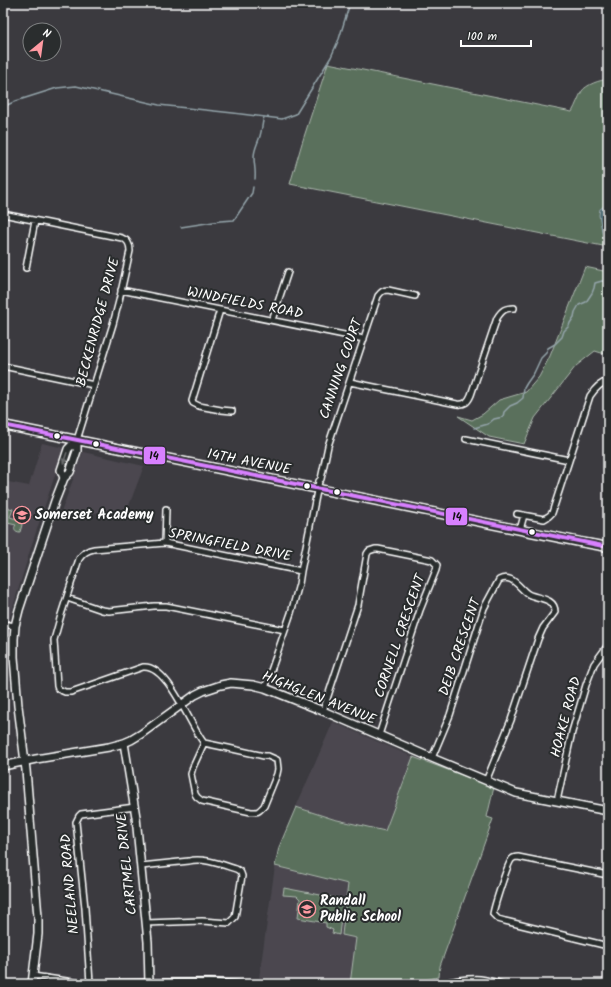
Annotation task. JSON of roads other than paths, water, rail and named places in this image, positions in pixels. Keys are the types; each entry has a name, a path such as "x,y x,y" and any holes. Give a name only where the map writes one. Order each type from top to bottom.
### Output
{"main road":[{"name":"14TH AVENUE","path":"3,425 608,547"}],"street":[{"name":"BECKENRIDGE DRIVE","path":"3,214 122,238 125,239 129,245 130,251 113,324 77,440"},
{"path":"26,268 35,220"},
{"path":"272,320 288,272"},
{"name":"WINDFIELDS ROAD","path":"122,290 364,339"},
{"name":"CANNING COURT","path":"265,688 299,584 319,481 321,479 328,446 378,296 384,290 388,290 415,296"},
{"path":"350,382 457,404 466,403 471,395 497,318 501,312 507,308 514,308"},
{"path":"220,310 192,401 195,405 199,406 232,411"},
{"path":"3,366 94,385"},
{"path":"517,514 544,519 549,516 554,508 590,396 605,381 608,381"},
{"path":"466,439 569,460"},
{"path":"32,984 39,924 25,761 17,692 14,639 15,626 55,501 64,478 70,472 77,451 77,440"},
{"path":"165,543 166,509"},
{"path":"520,530 524,515"},
{"name":"SPRINGFIELD DRIVE","path":"182,704 162,675 147,667 143,667 71,692 65,692 58,689 54,640 82,554 88,550 94,549 165,543 301,571"},
{"name":"CORNELL CRESCENT","path":"323,711 358,605 367,554 369,551 375,549 383,550 432,560 436,565 436,570 420,610 379,735"},
{"name":"DEIB CRESCENT","path":"432,758 450,715 484,608 499,580 503,578 512,580 529,594 544,598 551,602 555,612 543,628 538,638 511,720 486,780"},
{"path":"67,598 102,610 109,611 166,606 285,630"},
{"path":"3,624 15,626"},
{"name":"HOAKE ROAD","path":"558,801 572,732 584,691 594,664 608,645"},
{"name":"HIGHGLEN AVENUE","path":"3,766 124,743 141,734 195,695 203,691 231,683 253,685 265,688 516,792 608,812"},
{"path":"182,704 199,737 204,743 268,756 277,760 277,774 264,806 260,811 251,812 202,801 197,798 191,771 204,743"},
{"name":"CARTMEL DRIVE","path":"124,743 135,807 148,942 149,983"},
{"name":"NEELAND ROAD","path":"90,983 76,822 81,814 135,807"},
{"path":"608,875 514,857 508,866 493,914 498,919 504,921 608,946"},
{"path":"141,866 189,861 194,859 236,868 240,870 242,876 235,917 229,923 202,921 146,923"},
{"path":"33,976 80,983 244,984"},
{"path":"439,984 471,979 480,979 502,984"}],"water":[{"path":"606,203 608,204 608,239 603,237 599,215 600,209"}],"waterway":[{"path":"3,107 16,101 57,88 76,86 159,105 282,119 296,114 331,57 339,39 350,3"},
{"path":"255,179 254,154 261,134 264,117"},
{"path":"181,227 234,220 252,193 253,187"},
{"path":"474,428 488,424 494,419 503,417 504,412 510,406 523,398 524,388 548,348 562,337 564,331 574,317 579,305 586,302 592,293 595,283 602,281 607,282 608,277"}],"place":[{"name":"Somerset Academy","path":"22,515"},
{"name":"Randall Public School","path":"307,909"}]}
